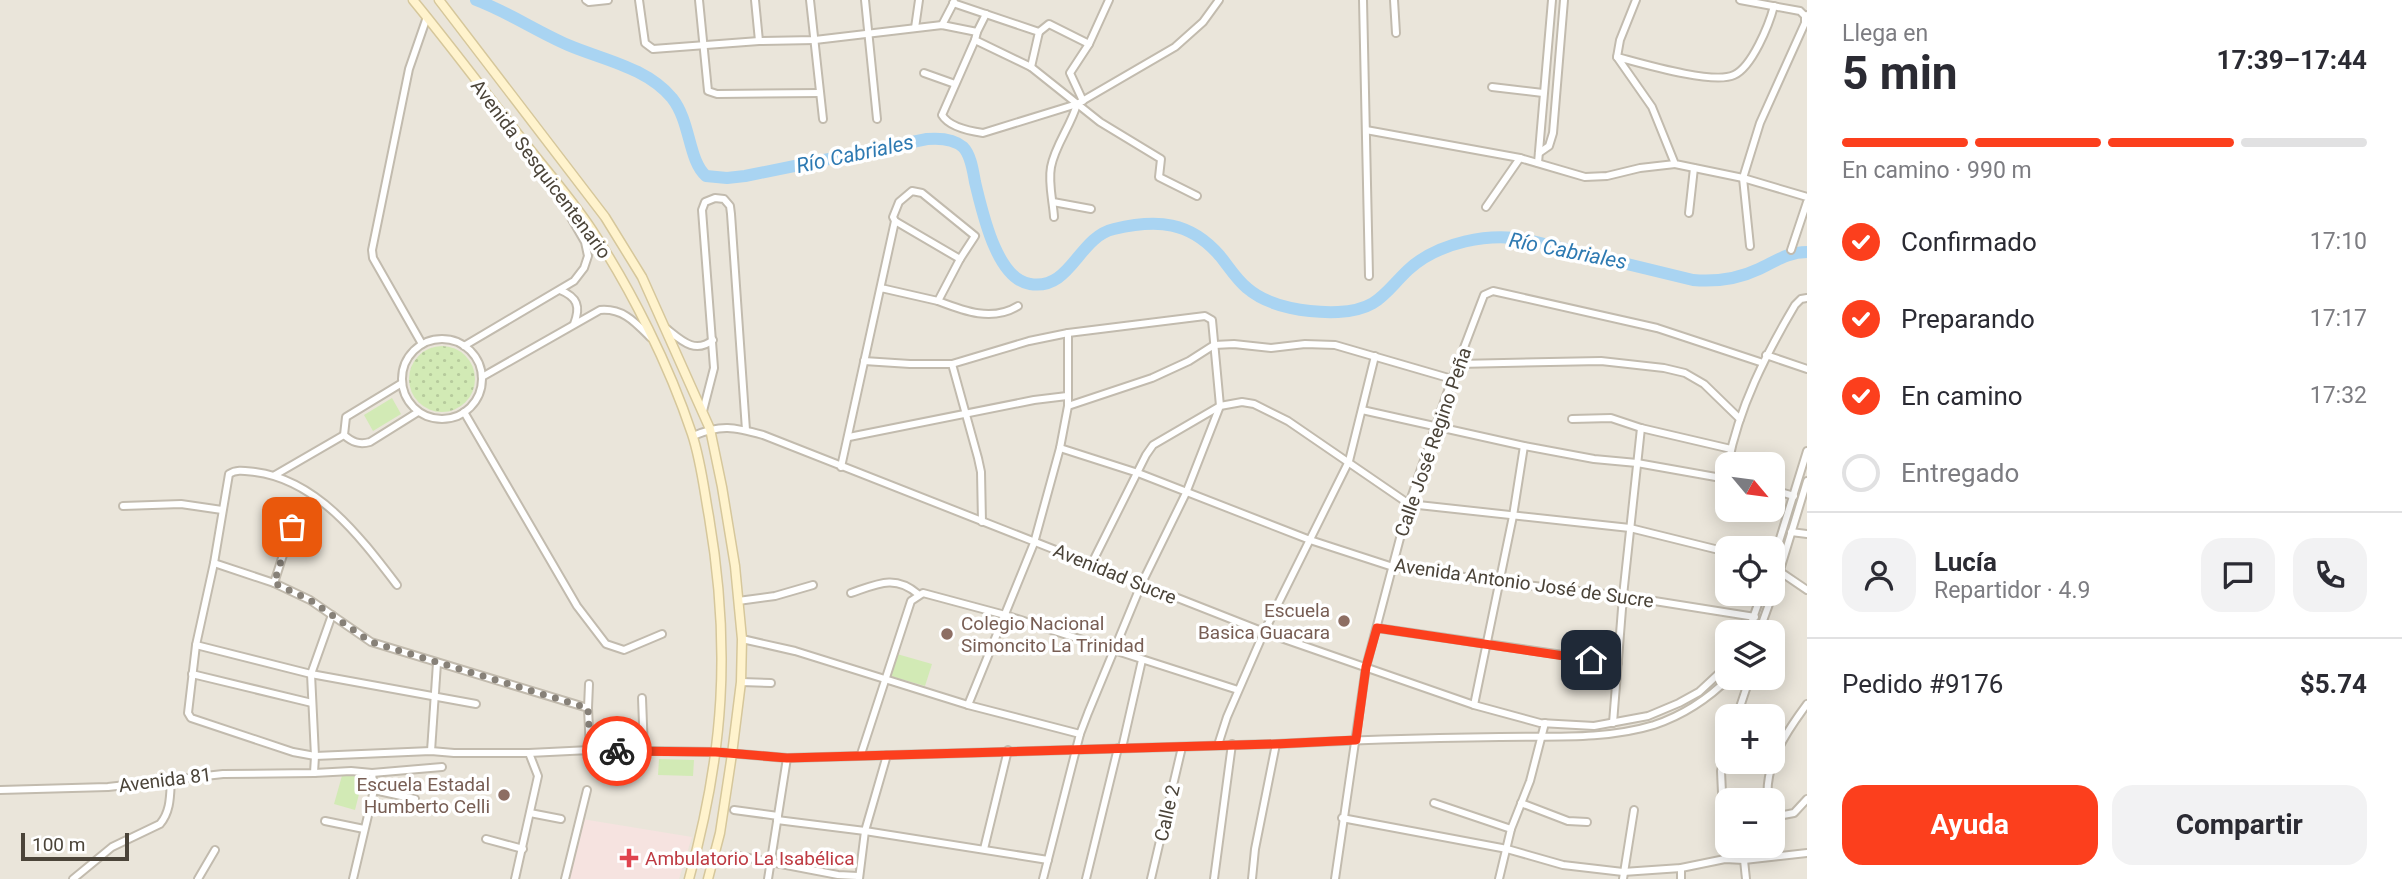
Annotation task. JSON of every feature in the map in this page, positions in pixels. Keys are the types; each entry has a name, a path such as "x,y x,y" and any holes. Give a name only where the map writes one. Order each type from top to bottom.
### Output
{"main road":[{"name":"Avenida Sesquicentenario","path":"440,1 605,217 642,276 710,429 723,487 735,566 742,639 741,682 733,754 720,833 708,879"},
{"name":"Avenida Sesquicentenario","path":"416,3 591,229 628,290 654,341 693,436 718,570 723,642 722,693 716,752 702,830 689,879"}],"street":[{"path":"586,0 608,0"},
{"path":"639,0 645,43 653,49 759,41 815,40 942,25 977,32"},
{"path":"699,0 708,89 711,93 820,93"},
{"path":"755,0 759,41"},
{"path":"810,0 823,119"},
{"path":"865,0 877,119"},
{"path":"915,29 919,0"},
{"path":"1054,217 1051,168 1054,155 1080,102 1070,73 1089,44 1109,0"},
{"path":"986,14 943,113 943,118 969,131 983,133 1080,102 1175,47 1203,22 1219,0"},
{"path":"1363,0 1369,276"},
{"path":"1394,0 1395,33"},
{"path":"1538,163 1552,0"},
{"path":"1539,153 1549,146 1552,133 1564,0"},
{"path":"1636,0 1622,33 1617,57 1652,107 1675,164"},
{"path":"1740,0 1800,12 1806,16 1760,123 1743,178 1750,246"},
{"path":"942,25 954,2 1039,32"},
{"path":"1617,57 1686,73 1730,77 1742,68 1756,49 1774,6"},
{"path":"422,344 373,258 372,250 409,69 426,17"},
{"path":"1031,67 1039,32 1049,24 1089,44"},
{"path":"975,40 1031,67 1080,102 1100,122 1161,159 1159,177 1197,196"},
{"path":"924,73 955,84"},
{"path":"1492,87 1543,93"},
{"path":"1366,130 1520,158 1585,177 1675,164 1743,178 1806,198"},
{"path":"1486,206 1520,158"},
{"path":"1689,213 1694,168"},
{"path":"464,346 560,290 584,268 588,256 585,242 562,202 557,184"},
{"path":"1791,250 1807,188"},
{"path":"841,467 895,221 893,217 899,202 912,191 922,193 975,236 938,301"},
{"path":"703,411 714,368 702,210 705,202 715,198 724,199 730,206 746,430"},
{"path":"1053,202 1091,209"},
{"path":"895,221 960,259"},
{"path":"881,288 938,301 978,314 1010,311 1018,306"},
{"path":"560,290 575,298 578,305 574,324"},
{"name":"Calle José Regino Peña","path":"1335,879 1366,667 1409,504 1484,295 1493,290 1633,323 1691,338 1763,363"},
{"path":"1730,452 1740,419 1766,355 1795,305 1801,299 1807,298"},
{"path":"482,377 600,310 611,309 624,313 654,341"},
{"path":"864,361 952,364 1029,341 1068,333 1205,316 1212,320 1220,406 1186,493 1141,585 1080,734 1043,879"},
{"path":"667,329 685,344 692,346 707,345 713,340"},
{"path":"968,705 1034,543 1060,448 1068,407 1068,333"},
{"path":"447,339 464,346 478,361 482,377 476,399 464,412 443,419 430,418 418,412 409,402 402,383 405,363 412,352 422,344 434,340 447,339"},
{"path":"1068,407 1152,379 1214,345 1271,348 1306,344 1335,345 1452,379"},
{"path":"1766,355 1807,369"},
{"path":"1218,745 1238,690 1264,632 1349,461 1375,356"},
{"path":"1458,364 1601,361 1664,368 1685,373 1704,384 1740,419"},
{"path":"952,364 981,472 982,522"},
{"path":"344,435 346,417 402,383"},
{"path":"849,437 964,413 1067,396"},
{"path":"1092,563 1153,446 1220,406 1242,402 1265,408 1349,461 1409,504 1630,528 1715,549"},
{"path":"1362,410 1524,446 1715,477"},
{"path":"344,435 351,441 362,444 370,442 418,412"},
{"path":"464,412 577,606 606,644 624,650 662,634"},
{"path":"1572,419 1611,418 1641,428 1731,449"},
{"name":"Avenidad Sucre","path":"693,436 725,426 763,435 1264,632 1474,705 1543,723 1594,726 1648,716 1679,703 1715,679"},
{"path":"1614,723 1623,596 1641,428"},
{"path":"275,475 344,435"},
{"path":"1474,705 1513,516 1524,446"},
{"name":"Avenida Antonio José de Sucre","path":"1060,448 1138,473 1310,540 1393,567 1623,596 1755,617"},
{"path":"1781,536 1807,451"},
{"path":"397,585 360,537 313,495 275,475 236,470 229,474 192,674 188,713 191,718 293,752 315,756 431,751 529,753 590,750 716,752 787,758 1596,735 1653,725 1698,704 1715,690"},
{"path":"1785,552 1807,481"},
{"path":"1785,493 1794,496"},
{"path":"123,506 181,504 222,510"},
{"path":"274,583 292,527"},
{"path":"1791,532 1807,534"},
{"path":"214,563 274,583 310,600 371,642 588,708"},
{"path":"1785,572 1807,590"},
{"path":"851,593 881,583 896,582 909,586 918,594"},
{"path":"738,601 775,596 813,585"},
{"path":"861,754 911,600 918,594 930,594 1005,615 1238,690"},
{"path":"1754,620 1758,606"},
{"path":"314,773 310,674 332,615"},
{"path":"1377,628 1618,663"},
{"path":"742,639 795,651 968,705 1080,734"},
{"path":"197,645 310,674 476,704"},
{"path":"1086,879 1142,660"},
{"path":"431,751 437,663"},
{"path":"192,674 312,703"},
{"path":"741,682 771,683"},
{"path":"589,684 590,750"},
{"path":"642,698 644,751"},
{"path":"1767,788 1770,771 1786,737 1807,704"},
{"path":"1499,879 1511,829 1530,781 1543,723"},
{"path":"1214,879 1232,744"},
{"path":"1252,879 1255,849 1276,744"},
{"name":"Calle 2","path":"1151,879 1182,747"},
{"path":"984,849 1009,750"},
{"path":"516,879 538,772 529,753"},
{"path":"733,855 858,878 865,831 887,755"},
{"path":"768,879 787,758"},
{"name":"Avenida 81","path":"0,790 108,787 223,774 351,771 372,773 442,767"},
{"path":"353,879 374,790 372,773"},
{"path":"73,879 112,847 160,824 166,817 172,779"},
{"path":"374,790 415,799"},
{"path":"565,879 587,790"},
{"path":"1785,815 1794,813 1807,799"},
{"path":"1434,803 1511,829"},
{"path":"1521,803 1568,821 1587,822"},
{"path":"734,810 1048,860"},
{"path":"1623,876 1634,810"},
{"path":"530,813 561,819"},
{"path":"1342,818 1507,849 1563,865 1623,876 1725,859 1744,860 1807,853"},
{"path":"325,821 364,829"},
{"path":"486,839 523,849"},
{"path":"198,879 215,850"},
{"path":"1744,860 1746,879"},
{"path":"1681,868 1681,879"}],"shaded area":[{"path":"0,0 1807,0 1807,879 0,879"},
{"name":"Ambulatorio La Isabélica","path":"582,819 692,837 679,879 566,879"}],"green space":[{"path":"442,346 455,348 470,361 475,379 473,392 460,407 442,412 429,410 414,397 409,379 411,366 424,351"},
{"path":"392,398 401,414 373,431 364,415"},
{"path":"897,654 932,664 925,686 890,676"},
{"path":"659,759 694,760 693,776 658,775"},
{"path":"343,772 363,778 355,810 334,804"}],"waterway":[{"name":"Río Cabriales","path":"476,0 568,45 637,72 662,87 672,98 683,118 696,160 706,176 745,176 927,139 959,144 970,159 992,242 1008,270 1018,279 1030,284 1044,284 1055,279 1102,234 1144,224 1172,226 1197,236 1209,244 1236,277 1256,295 1290,308 1327,312 1351,311 1371,304 1420,260 1449,246 1481,239 1497,237 1528,240 1702,281 1743,275 1788,255 1807,252"}],"way so far":[{"path":"292,527 274,583 310,600 371,642 588,708 590,750 617,751"}],"place":[{"name":"Escuela Basica Guacara","path":"1344,621"},
{"name":"Colegio Nacional Simoncito La Trinidad","path":"947,634"},
{"name":"Escuela Estadal Humberto Celli","path":"504,795"},
{"name":"Ambulatorio La Isabélica","path":"629,858"}],"route":[{"path":"617,751 716,752 787,758 1356,740 1366,667 1377,628 1591,660"}]}
